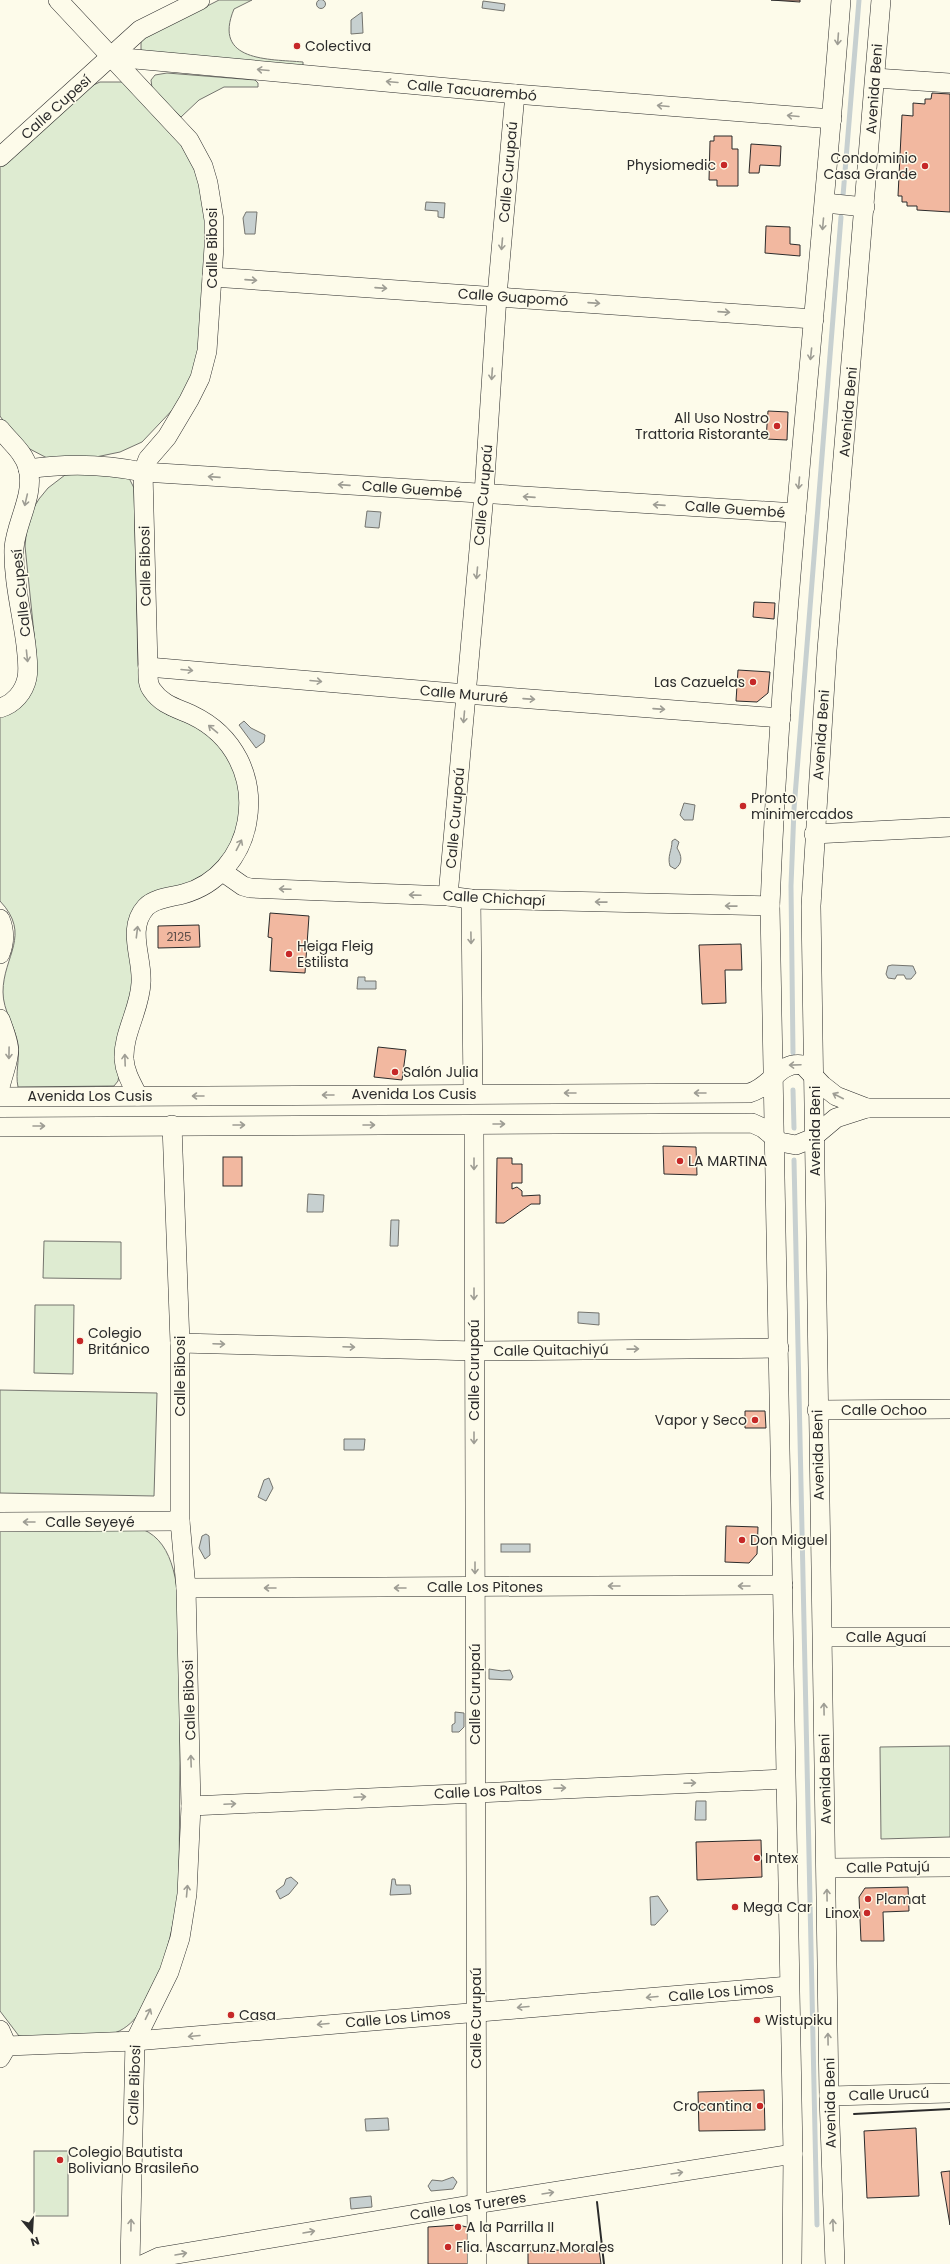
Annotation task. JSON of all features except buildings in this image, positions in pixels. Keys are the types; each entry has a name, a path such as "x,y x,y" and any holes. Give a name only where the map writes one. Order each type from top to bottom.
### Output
{"street":[{"name":"Calle Bibosi","path":"58,0 113,57 189,140 203,166 211,195 214,220 209,338 200,378 167,437 148,459 143,472 148,667 149,682 156,695 170,706 203,721 221,735 231,747 247,777 249,806 245,833 235,854 223,872 199,889 156,901 148,906 139,921 136,943 141,984 128,1033 124,1058 126,1070 138,1096"},
{"name":"Calle Cupesí","path":"0,157 113,57 140,30 200,0"},
{"path":"792,2264 793,2154 770,906 781,718 796,513 825,203 840,0"},
{"name":"Avenida Beni","path":"835,2264 829,2096 823,1637 817,1410 815,1075 811,906 814,834 828,642 881,0"},
{"name":"Calle Tacuarembó","path":"113,57 515,94 832,119"},
{"path":"875,78 950,83"},
{"name":"Calle Curupaú","path":"448,896 484,494 497,296 515,94"},
{"path":"825,203 865,207"},
{"name":"Calle Guapomó","path":"212,277 814,319"},
{"name":"Calle Cupesí","path":"0,429 22,455 28,469 27,498 8,531 26,642 27,677 19,696 0,708"},
{"name":"Calle Guembé","path":"28,469 56,465 115,466 143,472 796,513"},
{"name":"Calle Mururé","path":"148,667 466,694 781,718"},
{"path":"814,834 950,827"},
{"name":"Calle Chichapí","path":"223,872 243,886 250,888 448,896 471,899 770,906"},
{"path":"471,899 473,1094"},
{"path":"0,919 4,928 4,939 0,954"},
{"path":"0,1019 10,1050 7,1067 0,1087"},
{"name":"Avenida Los Cusis","path":"0,1097 749,1093 759,1090 784,1067 794,1064 803,1065 815,1075 822,1085 836,1096 867,1108"},
{"path":"732,1093 733,1123"},
{"path":"411,1094 411,1125"},
{"path":"0,1127 752,1123 763,1128 775,1139 785,1144 796,1145 806,1142 815,1136 836,1118 867,1108 950,1108"},
{"name":"Calle Curupaú","path":"474,1125 477,2264"},
{"name":"Calle Bibosi","path":"130,2264 135,2041 169,1972 180,1938 187,1894 191,1806 186,1588 180,1521 180,1343 172,1126"},
{"name":"Calle Quitachiyú","path":"180,1343 474,1351 779,1348"},
{"name":"Calle Ochoo","path":"817,1410 950,1409"},
{"name":"Calle Seyeyé","path":"0,1522 180,1521"},
{"name":"Calle Los Pitones","path":"186,1588 783,1586"},
{"name":"Calle Aguaí","path":"823,1637 950,1637"},
{"name":"Calle Los Paltos","path":"191,1806 785,1779"},
{"name":"Calle Patujú","path":"827,1868 950,1867"},
{"name":"Calle Los Limos","path":"2,2045 135,2041 476,2011 789,1986"},
{"name":"Calle Urucú","path":"829,2096 950,2093"},
{"name":"Calle Los Tureres","path":"144,2264 159,2257 476,2204 793,2154"}],"green space":[{"path":"219,0 252,0 234,9 229,26 231,39 237,48 260,58 303,62 303,68 141,51 141,40"},
{"path":"167,73 255,80 258,83 258,87 224,87 199,100 181,117 152,88 151,80 155,75"},
{"path":"100,82 123,82 165,122 190,158 201,187 207,229 200,361 179,403 142,442 120,452 96,457 49,459 26,447 14,436 0,416 0,167 89,87"},
{"path":"103,472 129,478 134,488 138,666 142,682 152,699 166,714 200,728 211,735 235,766 243,803 234,841 213,869 198,880 147,899 118,1081 114,1086 18,1087 18,1044 5,1006 3,992 4,979 14,946 15,935 14,924 9,913 0,901 0,713 36,653 25,546 27,526 31,512 48,488 65,475"},
{"path":"44,1241 121,1242 121,1279 43,1278"},
{"path":"35,1305 74,1305 73,1374 34,1373"},
{"path":"0,1390 157,1393 154,1496 0,1493"},
{"path":"0,1528 142,1529 154,1536 162,1545 169,1556 173,1569 181,1623 179,1889 167,1949 151,1994 140,2012 127,2026 111,2034 46,2038 19,2036 0,2011"},
{"path":"950,1746 950,1837 881,1839 880,1747"},
{"path":"34,2151 68,2151 68,2216 34,2216"}],"shaded area":[{"path":"319,0 323,0 325,4 323,8 319,8 317,6 317,2"},
{"path":"483,1 505,4 504,11 482,8"},
{"path":"362,12 363,33 351,34 351,20"},
{"path":"426,202 445,203 444,218 438,217 438,211 425,210"},
{"path":"246,212 257,212 255,234 245,234 243,218"},
{"path":"367,511 381,512 379,528 365,527"},
{"path":"244,721 251,728 265,735 264,742 256,748 239,725"},
{"path":"684,803 695,805 693,820 684,820 680,815"},
{"path":"675,839 679,842 677,848 681,859 678,867 675,869 670,866 669,859 672,841"},
{"path":"888,966 913,966 916,973 911,979 906,979 904,975 897,975 895,979 888,978 886,974"},
{"path":"358,977 365,977 365,981 376,981 376,989 357,989"},
{"path":"308,1194 324,1195 323,1212 307,1212"},
{"path":"391,1220 399,1220 398,1246 390,1246"},
{"path":"578,1312 599,1313 599,1325 578,1323"},
{"path":"344,1439 365,1439 364,1450 344,1450"},
{"path":"269,1478 273,1488 266,1501 258,1497 264,1480"},
{"path":"206,1534 209,1536 210,1555 205,1559 199,1548 202,1536"},
{"path":"501,1544 530,1544 530,1552 501,1552"},
{"path":"489,1669 502,1671 510,1670 513,1677 511,1680 489,1679"},
{"path":"455,1712 464,1713 464,1727 459,1732 452,1732 452,1725 455,1723"},
{"path":"696,1801 706,1801 706,1820 695,1820"},
{"path":"291,1877 298,1883 289,1894 280,1899 276,1891 284,1885 286,1879"},
{"path":"392,1879 395,1879 396,1885 410,1885 411,1894 390,1895"},
{"path":"658,1896 668,1911 655,1925 651,1925 650,1897"},
{"path":"388,2118 389,2130 366,2131 365,2119"},
{"path":"453,2177 457,2182 453,2189 431,2191 428,2186 432,2180 442,2181"},
{"path":"371,2196 372,2207 351,2209 350,2198"}],"waterway":[{"path":"843,196 859,0"},
{"path":"793,1053 791,886 794,809 841,217"},
{"path":"793,1090 794,1128"},
{"path":"794,1160 817,2225"}],"wall":[{"path":"854,2114 950,2109"},
{"path":"597,2202 604,2264"}],"place":[{"name":"Colectiva","path":"297,46"},
{"name":"Physiomedic","path":"724,165"},
{"name":"Condominio Casa Grande","path":"925,166"},
{"name":"All Uso Nostro Trattoria Ristorante","path":"777,426"},
{"name":"Las Cazuelas","path":"753,682"},
{"name":"Pronto minimercados","path":"743,806"},
{"name":"Heiga Fleig Estilista","path":"289,954"},
{"name":"Salón Julia","path":"395,1072"},
{"name":"LA MARTINA","path":"680,1161"},
{"name":"Colegio Británico","path":"80,1341"},
{"name":"Vapor y Seco","path":"755,1420"},
{"name":"Don Miguel","path":"742,1540"},
{"name":"Intex","path":"757,1858"},
{"name":"Plamat","path":"868,1899"},
{"name":"Mega Car","path":"735,1907"},
{"name":"Linox","path":"867,1913"},
{"name":"Casa","path":"231,2015"},
{"name":"Wistupiku","path":"757,2020"},
{"name":"Crocantina","path":"760,2106"},
{"name":"Colegio Bautista Boliviano Brasileño","path":"60,2160"},
{"name":"A la Parrilla II","path":"458,2227"},
{"name":"Flia. Ascarrunz Morales","path":"448,2247"}]}
